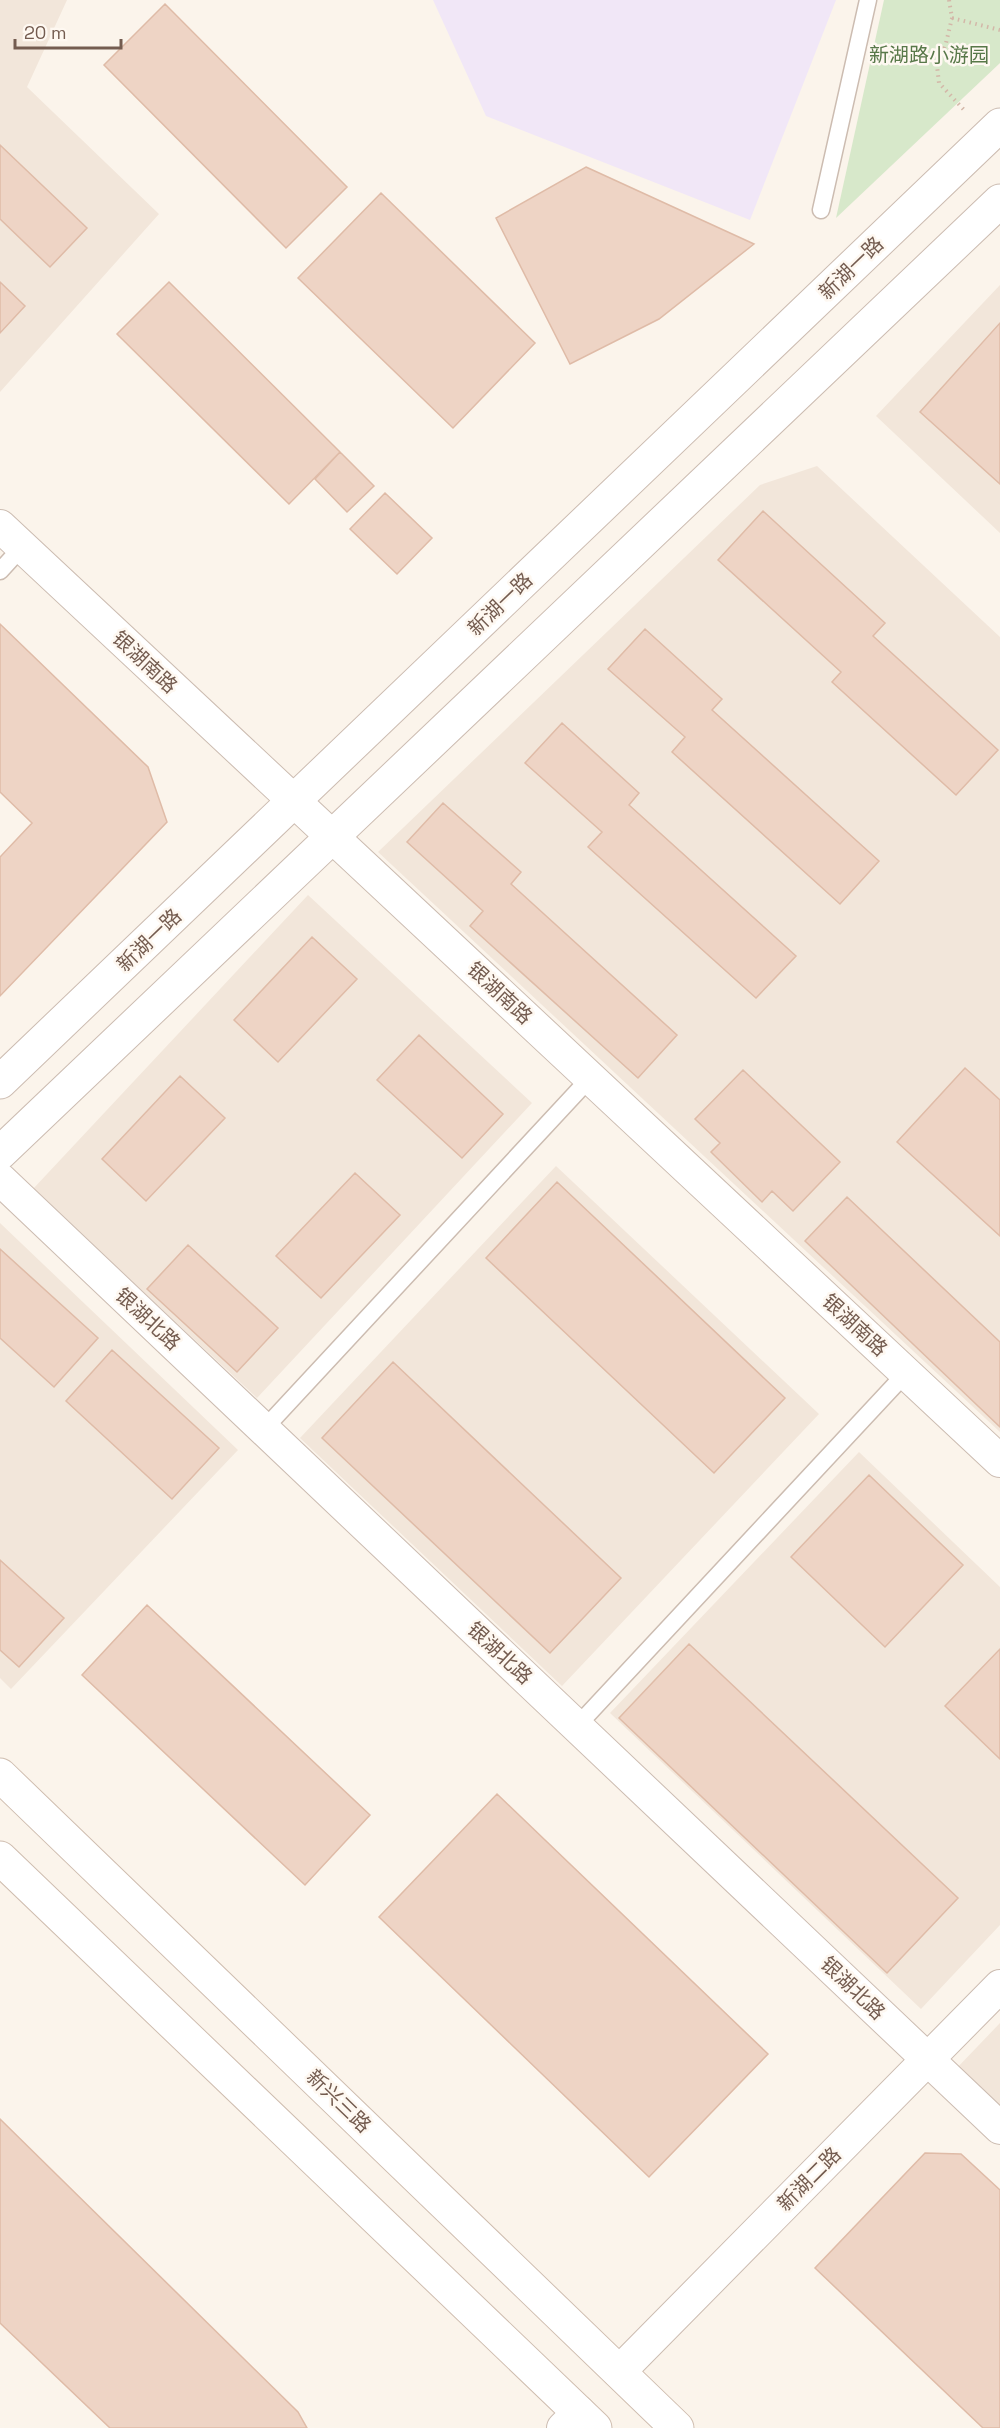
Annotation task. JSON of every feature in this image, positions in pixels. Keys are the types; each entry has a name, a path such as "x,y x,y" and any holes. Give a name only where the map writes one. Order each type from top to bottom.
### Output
{"street":[{"name":"新湖一路","path":"0,1082 994,131"},
{"path":"0,1154 1000,201"},
{"name":"银湖南路","path":"11,536 999,1458"},
{"name":"银湖北路","path":"0,1179 1000,2128"},
{"name":"新兴三路","path":"0,1775 677,2428"},
{"path":"0,1858 579,2423"},
{"name":"新湖二路","path":"619,2372 1000,1986"}],"lane":[{"path":"821,210 868,0"},
{"path":"0,571 11,536"},
{"path":"264,1429 590,1078"},
{"path":"577,1726 906,1373"}],"path":[{"path":"949,0 952,18 937,66 939,83 994,131"},
{"path":"952,18 1000,28"}],"shaded area":[{"path":"0,0 67,0 27,87 159,214 0,392"},
{"path":"433,0 836,0 750,220 486,116"},
{"path":"1000,285 1000,533 876,416"},
{"path":"817,466 1000,637 1000,1432 378,852 760,485"},
{"path":"308,895 532,1103 257,1398 33,1189"},
{"path":"556,1166 819,1414 562,1686 300,1438"},
{"path":"0,1223 238,1450 11,1689 0,1678"},
{"path":"859,1452 1000,1587 1000,1925 921,2009 610,1713"},
{"path":"1000,2023 1000,2112 955,2070"}],"green space":[{"name":"新湖路小游园","path":"884,0 1000,0 1000,63 836,218"}],"building":[{"path":"165,4 347,187 286,248 104,65"},
{"path":"0,145 87,228 50,267 0,219"},
{"path":"586,167 754,244 659,319 570,364 496,218"},
{"path":"381,193 535,343 453,428 298,278"},
{"path":"0,282 25,306 0,333"},
{"path":"169,282 340,452 289,504 117,334"},
{"path":"1000,323 1000,484 920,412"},
{"path":"340,452 374,486 347,512 315,479"},
{"path":"385,493 432,538 397,574 350,529"},
{"path":"763,511 885,623 873,636 998,750 956,795 832,682 841,672 718,560"},
{"path":"0,624 148,767 167,822 0,996 0,857 32,823 0,792"},
{"path":"645,629 722,699 712,710 879,861 840,904 672,752 685,737 608,669"},
{"path":"562,723 639,793 629,805 796,956 756,998 588,847 602,832 525,763"},
{"path":"443,803 521,872 511,884 677,1035 638,1078 470,926 483,911 407,842"},
{"path":"312,937 357,979 278,1062 234,1020"},
{"path":"419,1035 503,1114 462,1158 377,1080"},
{"path":"965,1068 1000,1100 1000,1236 897,1142"},
{"path":"743,1070 840,1162 793,1211 772,1191 762,1202 711,1152 720,1143 695,1119"},
{"path":"180,1076 225,1118 146,1201 102,1159"},
{"path":"355,1173 400,1215 321,1298 276,1256"},
{"path":"557,1182 785,1398 714,1473 486,1258"},
{"path":"847,1197 1000,1342 1000,1427 805,1241"},
{"path":"188,1245 278,1328 237,1372 147,1289"},
{"path":"0,1249 98,1338 54,1387 0,1338"},
{"path":"112,1350 219,1448 172,1499 66,1401"},
{"path":"393,1362 621,1578 550,1653 322,1438"},
{"path":"869,1475 963,1565 885,1647 791,1557"},
{"path":"0,1560 64,1618 19,1667 0,1650"},
{"path":"147,1605 370,1815 305,1885 82,1675"},
{"path":"689,1644 958,1898 887,1973 619,1718"},
{"path":"1000,1649 1000,1759 945,1706"},
{"path":"497,1794 768,2054 649,2177 379,1917"},
{"path":"0,2119 298,2412 307,2428 110,2428 0,2323"},
{"path":"925,2153 961,2154 1000,2190 1000,2428 983,2428 815,2268"}]}
